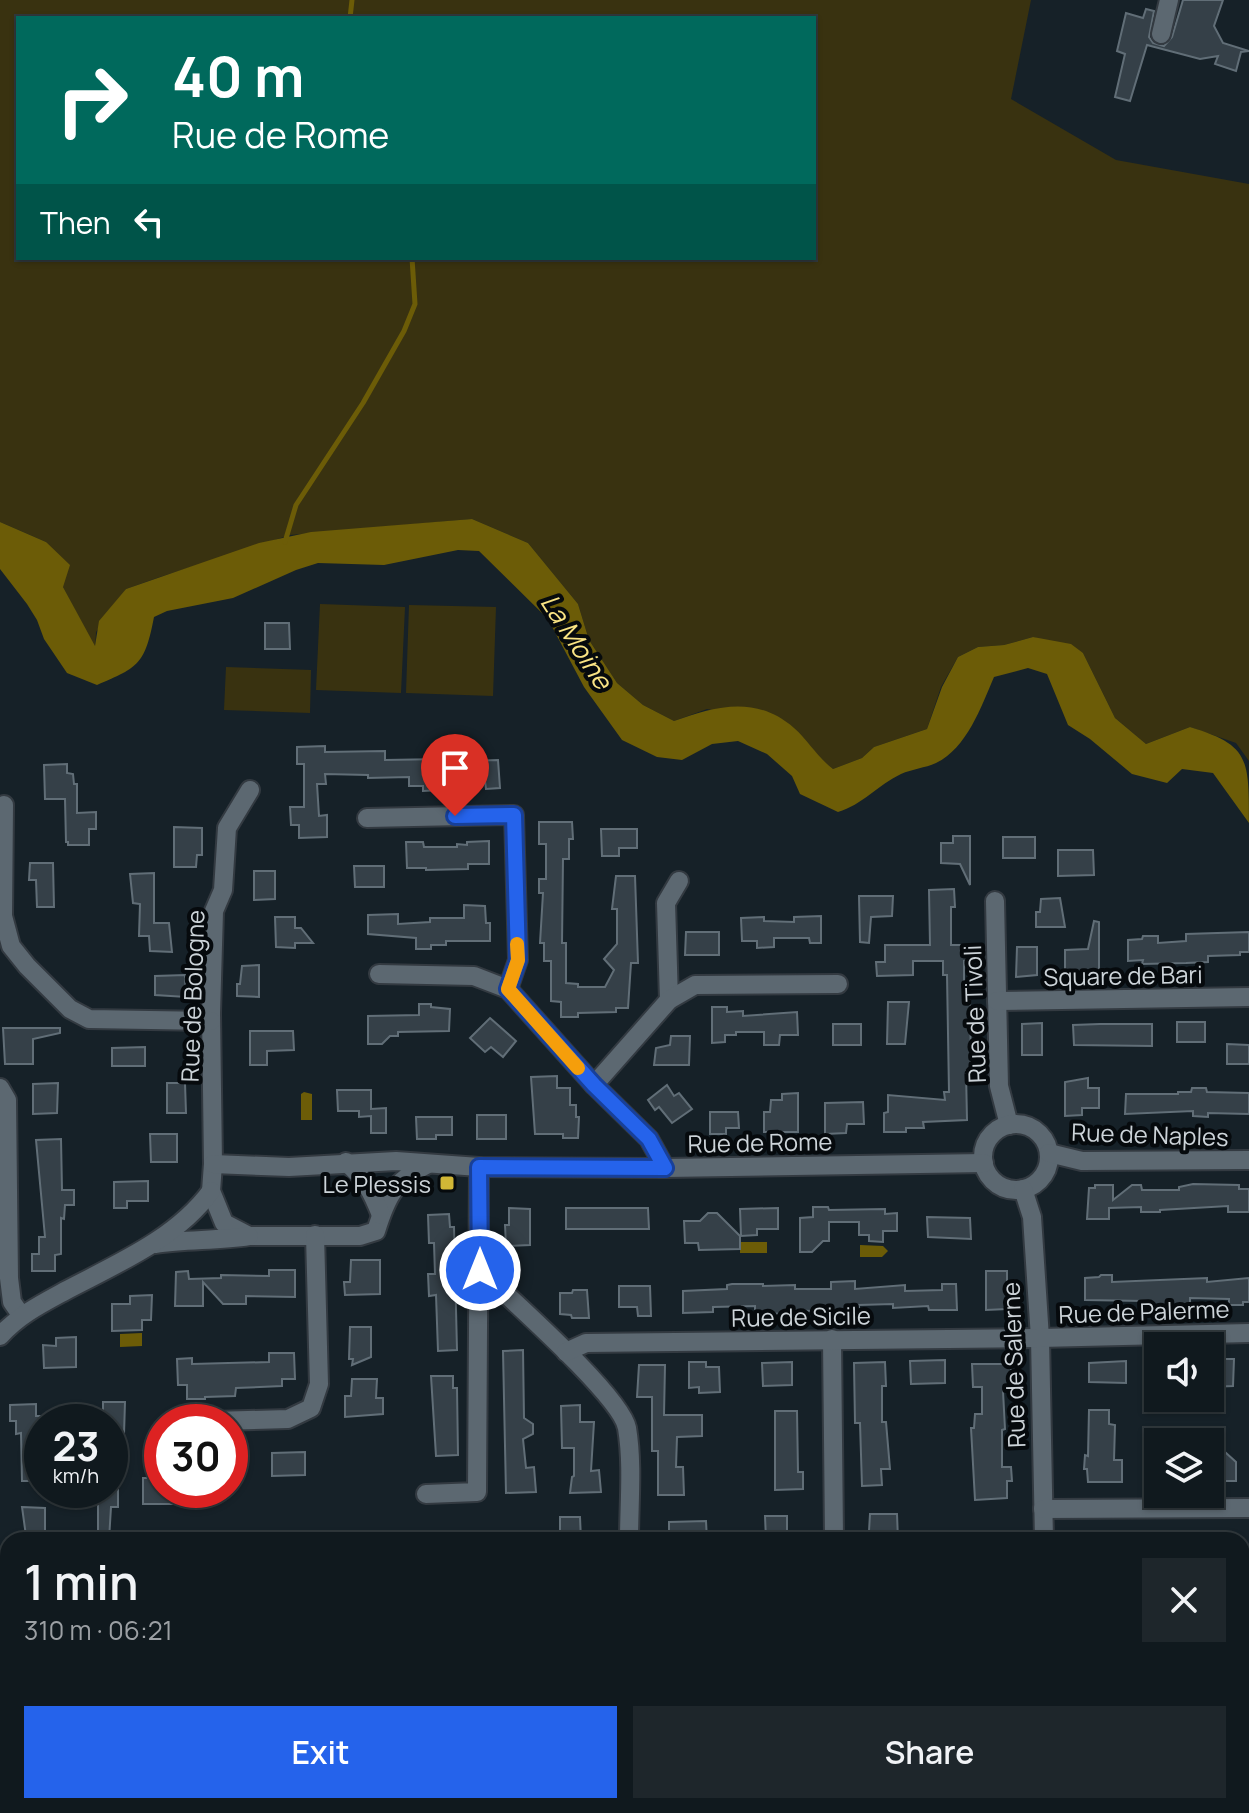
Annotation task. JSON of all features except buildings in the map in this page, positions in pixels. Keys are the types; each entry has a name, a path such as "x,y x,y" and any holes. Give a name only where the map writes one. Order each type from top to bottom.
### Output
{"street":[{"path":"1161,34 1169,0"},
{"name":"Rue de Bologne","path":"211,1191 214,911 223,890 227,828 250,790"},
{"path":"4,805 3,916 11,946 27,966 70,1009 89,1019 211,1021"},
{"path":"367,818 514,815 518,960 508,989"},
{"path":"669,1000 666,903 679,881"},
{"name":"Rue de Tivoli","path":"995,901 999,1086 1009,1125"},
{"path":"379,974 474,976 508,989 594,1085 649,1139 665,1168"},
{"path":"594,1085 669,1000 695,985 838,984"},
{"name":"Square de Bari","path":"997,1001 1249,997"},
{"path":"0,1088 7,1100 9,1278 12,1302 21,1315"},
{"path":"1009,1125 1030,1127 1046,1142 1049,1153 1049,1163 1040,1180 1023,1189 1003,1186 988,1173 984,1163 986,1143 992,1135 1009,1125"},
{"name":"Rue de Naples","path":"1049,1153 1082,1161 1249,1160"},
{"name":"Rue de Rome","path":"213,1164 289,1167 396,1161 479,1167 665,1168 984,1163"},
{"path":"346,1162 362,1175 371,1188 381,1215"},
{"path":"148,1246 186,1239 225,1240 249,1236 360,1236 376,1231 393,1188 403,1177 429,1163"},
{"path":"426,1494 477,1492 479,1167"},
{"name":"Rue de Salerne","path":"1023,1189 1032,1217 1040,1338 1044,1532"},
{"path":"0,1336 21,1315 148,1246 192,1215 211,1191 224,1223 249,1236"},
{"path":"248,1420 288,1419 311,1408 319,1384 315,1235"},
{"path":"480,1270 566,1352 612,1403 627,1425 629,1532"},
{"name":"Rue de Palerme","path":"1040,1338 1249,1333"},
{"name":"Rue de Sicile","path":"566,1352 586,1343 1040,1338"},
{"path":"832,1339 834,1532"},
{"path":"1043,1509 1249,1508"}],"shaded area":[{"path":"0,0 1031,0 1011,99 1116,160 1249,184 1249,761 1236,743 1190,727 1146,744 1115,718 1083,653 1033,637 1004,645 978,647 958,657 941,687 927,729 874,747 862,758 833,769 793,728 707,709 674,721 643,705 617,683 589,640 578,604 528,543 472,519 290,535 160,577 126,589 96,632 95,648 63,587 46,542 0,522"},
{"path":"320,604 405,607 401,693 316,690"},
{"path":"409,605 496,607 493,696 406,693"},
{"path":"226,667 311,670 310,713 224,710"}],"water":[{"name":"La Moine","path":"472,519 528,543 578,604 589,640 617,683 643,705 674,721 705,711 736,706 765,711 794,728 833,769 862,758 874,747 927,729 942,687 958,657 978,647 1004,645 1033,637 1071,644 1083,653 1115,718 1146,744 1190,727 1224,740 1235,748 1246,769 1249,823 1213,773 1182,769 1167,783 1132,774 1068,725 1047,674 1028,668 994,677 972,726 947,756 932,765 901,774 855,805 838,812 800,794 792,776 767,754 738,741 712,744 682,760 657,757 622,740 584,687 548,619 479,551 458,550 384,565 318,563 233,598 167,611 154,617 147,644 138,662 97,685 67,673 44,639 27,604 0,569 0,522 46,542 70,565 63,587 95,646 99,621 126,589 259,543 311,532"},
{"path":"301,1094 312,1094 312,1120 301,1120"},
{"path":"740,1242 767,1242 767,1253 740,1253"},
{"path":"860,1245 883,1246 888,1251 882,1257 860,1257"},
{"path":"142,1333 142,1346 120,1347 120,1334"}],"waterway":[{"path":"350,16 352,0"},
{"path":"285,542 296,505 363,403 404,331 415,304 412,260"}],"slow traffic":[{"path":"517,944 518,960 508,989 578,1068"}],"place":[{"name":"Le Plessis","path":"447,1183"}],"route":[{"path":"455,816 514,815 518,960 508,989 594,1085 649,1139 665,1168 479,1167 480,1270"}]}
